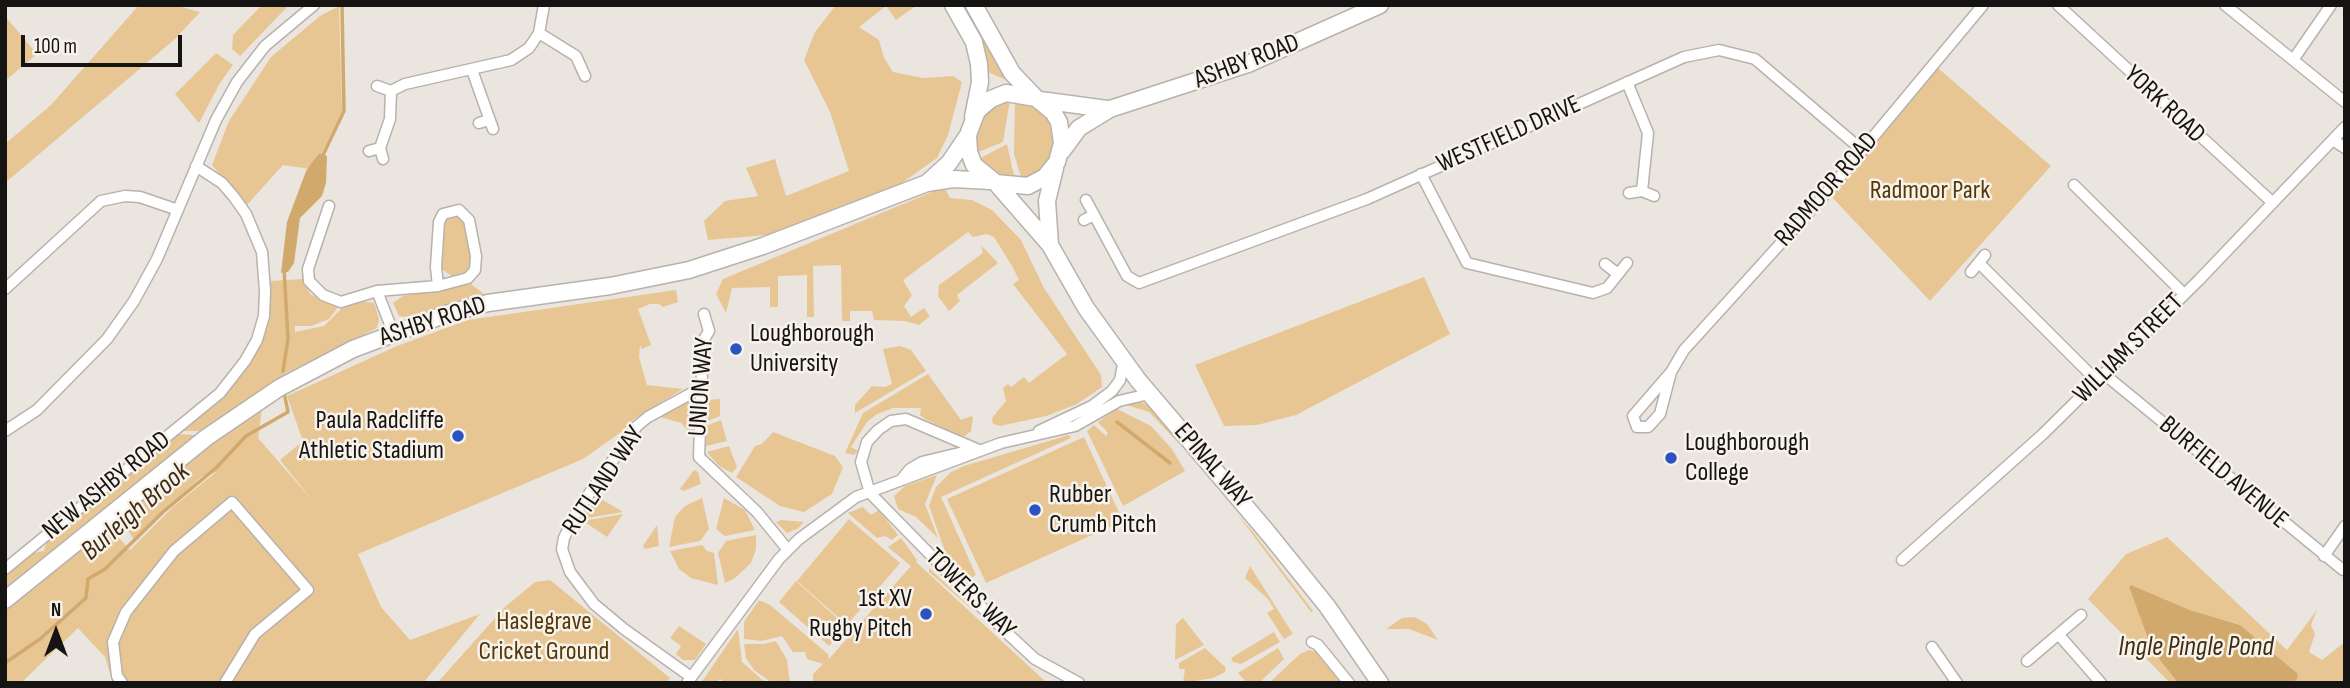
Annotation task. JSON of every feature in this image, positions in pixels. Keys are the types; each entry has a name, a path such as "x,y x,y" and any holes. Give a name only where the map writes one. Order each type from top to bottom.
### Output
{"main road":[{"path":"953,5 974,42 979,64 980,82 970,127 974,165 994,182 1028,186 1045,177 1059,158 1062,132 1059,121 1012,73 974,5"},
{"name":"ASHBY ROAD","path":"1059,158 1079,128 1110,109 1168,92 1266,57 1380,5"},
{"path":"970,127 984,104 999,95 1025,94 1038,99"},
{"name":"ASHBY ROAD","path":"1038,99 1110,109"},
{"name":"ASHBY ROAD","path":"927,183 949,163 970,127"},
{"name":"EPINAL WAY","path":"1050,246 1047,201 1059,158"},
{"name":"ASHBY ROAD","path":"5,600 207,437 296,378 393,332 488,303 610,286 689,270 763,246 927,183 994,182"},
{"name":"EPINAL WAY","path":"994,182 1050,246 1086,308 1149,394 1268,533 1326,606 1380,683"}],"street":[{"path":"5,431 37,410 107,339 134,301 157,259 216,120 249,66 284,29 314,5"},
{"path":"377,86 391,91 405,84 511,60 529,48 539,33 544,5"},
{"name":"RADMOOR ROAD","path":"1671,372 1660,414 1648,427 1637,427 1633,416 1671,372 1694,338 1862,150 1983,5"},
{"name":"YORK ROAD","path":"2058,5 2272,202"},
{"path":"2225,5 2345,102"},
{"path":"2292,60 2331,5"},
{"path":"539,33 565,47 586,64 584,76"},
{"name":"WESTFIELD DRIVE","path":"1094,215 1133,282 1152,278 1367,199 1627,82 1702,52 1740,53 1773,72 1862,150"},
{"path":"472,70 487,124"},
{"path":"1627,82 1648,133 1642,191"},
{"path":"369,151 381,153 390,119 391,91"},
{"name":"WILLIAM STREET","path":"1902,559 2043,434 2184,294 2345,127"},
{"path":"2333,140 2345,148"},
{"name":"NEW ASHBY ROAD","path":"5,569 208,403 233,379 257,340 264,316 265,290 261,252 246,214 222,183 196,166"},
{"path":"1421,174 1467,263 1593,293 1607,288 1627,263"},
{"path":"2074,185 2184,294"},
{"path":"1629,193 1642,191 1654,196"},
{"path":"5,289 101,201 125,196 140,197 178,210"},
{"path":"1084,220 1094,215 1086,200"},
{"path":"329,205 308,269 309,281 313,287 332,300 341,302 377,291 438,286 468,278 477,265 469,220 460,210 443,214 439,222 436,267 438,286"},
{"path":"309,223 318,234"},
{"name":"BURFIELD AVENUE","path":"1971,271 1982,259 2101,377 2343,570"},
{"path":"1605,264 1618,274"},
{"path":"377,291 393,332"},
{"name":"UNION WAY","path":"704,314 709,331 703,341 703,387 698,446 701,461 757,512 788,550"},
{"path":"1032,434 1092,406 1112,391 1120,380 1124,360"},
{"name":"RUTLAND WAY","path":"689,680 594,604 565,562 562,549 564,538 577,511 637,426 648,417 703,387"},
{"path":"689,680 762,579 788,550 836,510 901,480 922,462 1075,426 1119,401 1149,394"},
{"path":"870,493 861,462 862,453 878,430 891,421 918,421 957,443 979,450"},
{"name":"TOWERS WAY","path":"870,493 1035,659 1079,683"},
{"path":"122,683 117,676 113,642 126,612 174,551 232,502 308,590 256,634 225,683"},
{"path":"2324,556 2345,526"},
{"path":"2027,661 2081,615"},
{"path":"2059,635 2101,683"},
{"path":"1312,642 1318,645 1349,683"},
{"path":"1932,647 1957,683"}],"green space":[{"path":"139,5 174,5 200,12 175,39 5,183 5,144 51,105"},
{"path":"262,5 289,5 240,56 232,49 233,35"},
{"path":"836,5 917,5 896,20 886,6 859,27 879,40 884,58 893,72 923,78 953,76 962,82 948,135 937,158 885,195 778,234 708,240 704,221 725,201 758,196 746,168 775,159 786,196 849,171 830,112 804,60 815,32"},
{"path":"961,5 967,5 999,69 1009,81 985,71"},
{"path":"339,6 342,111 321,154 318,153 310,169 283,165 246,206 212,165 229,121 271,57 320,16"},
{"path":"5,16 37,54 5,81"},
{"path":"216,53 233,65 220,83 199,123 175,94"},
{"name":"Radmoor Park","path":"1938,68 2051,166 1930,301 1829,194"},
{"path":"1010,100 1003,142 976,153 975,131 985,113"},
{"path":"1015,100 1035,106 1045,113 1053,124 1057,149 1045,168 1022,180 1014,154"},
{"path":"1007,144 1016,181 995,176 979,159"},
{"path":"944,187 950,198 972,200 992,210 1021,240 1044,288 1101,375 1102,387 1077,404 1046,416 1000,426 993,424 992,418 1006,401 1003,388 1008,384 1011,387 1024,377 1029,383 1067,354 1013,284 1019,280 1012,266 994,237 987,234 973,237 968,232 903,280 912,295 904,306 911,317 924,308 930,316 919,325 905,321 874,320 872,311 850,311 850,321 842,321 841,265 813,266 814,317 807,317 807,275 778,276 778,307 770,307 770,287 732,288 726,313 716,294 723,279"},
{"path":"454,213 466,219 474,259 466,273 452,276 440,268 443,221"},
{"path":"981,245 998,263 957,295 960,301 949,311 938,296 939,285 983,253"},
{"path":"1424,277 1450,334 1296,415 1257,425 1224,426 1195,365"},
{"path":"303,279 310,294 338,307 329,319 311,326 295,326 295,332 324,326 345,305 364,299 365,302 374,303 379,319 377,328 286,373 203,431 182,431 222,397 267,316 271,281"},
{"path":"471,284 484,294 406,317 399,316 393,303 403,296"},
{"path":"676,290 678,302 663,307 650,304 638,309 651,345 642,349 640,345 639,357 647,385 683,389 634,419 624,430 583,459 358,554 381,607 410,640 480,614 423,683 113,683 105,657 78,628 21,683 5,683 5,615 11,601 110,528 130,550 173,507 216,472 201,477 135,541 119,517 245,415 262,408 258,438 312,500 280,460 303,441 287,396 397,346 468,320"},
{"path":"900,346 911,350 926,371 855,413 855,405 872,386 885,387 892,384 883,349"},
{"path":"928,374 961,420 971,416 973,418 971,431 965,436 959,436 925,419 920,415 921,408 893,408 877,414 867,422 851,447 858,451 854,455 845,453 863,413"},
{"path":"693,398 697,405 695,438 681,423 660,417"},
{"path":"720,399 720,416 705,422 706,400"},
{"path":"1136,399 1147,405 1206,467 1206,472 1149,412 1123,404"},
{"path":"1117,409 1151,426 1172,449 1185,471 1123,506 1087,431 1094,425 1106,436 1108,433 1098,422"},
{"path":"721,420 727,441 706,446 704,427"},
{"path":"773,432 835,456 843,467 832,494 804,512 780,506 736,477 755,446 762,444"},
{"path":"177,434 196,435 5,588 5,576 33,553 44,551 47,540"},
{"path":"1069,435 1071,438 941,497 976,575 969,579 947,557 929,506 936,487 951,472 964,466"},
{"name":"Rubber Crumb Pitch","path":"1084,437 1123,521 986,583 947,499"},
{"path":"729,446 737,467 732,473 719,466 707,452"},
{"path":"694,470 698,472 701,484 683,491 680,489"},
{"path":"937,475 925,504 938,538 916,517 898,509 894,496 905,486"},
{"path":"598,497 623,512 581,519"},
{"path":"702,498 709,529 700,541 669,547 675,517 685,506"},
{"path":"724,498 745,510 755,530 725,536 716,529"},
{"path":"863,507 871,515 879,510 898,535 892,540 885,536 877,538 848,513"},
{"path":"623,514 607,537 583,521"},
{"path":"1237,514 1253,532 1313,611 1311,612"},
{"path":"849,519 900,563 847,625 797,581"},
{"path":"776,522 804,522 787,533"},
{"path":"657,525 659,546 645,549 643,546"},
{"path":"756,535 756,549 751,563 735,578 725,583 718,553 726,541"},
{"path":"2167,537 2287,650 2317,610 2311,625 2315,634 2309,652 2322,660 2345,642 2345,683 2292,683 2297,674 2240,625 2190,610 2131,585 2129,587 2152,650 2178,683 2170,683 2088,599 2126,554"},
{"name":"1st XV Rugby Pitch","path":"901,538 916,562 1047,683 813,683 813,674 823,664 807,659 805,652 793,652 782,636 761,641 744,639 744,622 759,600 770,605 828,654 829,659 911,566 888,547"},
{"path":"702,545 707,551 714,553 718,585 691,578 679,569 670,551"},
{"path":"1250,566 1293,634 1284,639 1267,613 1274,609 1268,599 1245,578"},
{"path":"929,568 980,616 929,572"},
{"name":"Haslegrave Cricket Ground","path":"550,580 670,678 666,683 437,683 505,607 535,582"},
{"path":"796,581 846,626 829,646 779,602"},
{"path":"1415,617 1427,624 1438,640 1409,629 1386,629 1402,618"},
{"path":"1183,618 1204,645 1175,660 1176,624"},
{"path":"679,626 706,644 695,660 683,660 676,654 681,646 670,638"},
{"path":"738,629 742,662 766,683 726,683 720,679 715,683 701,683"},
{"path":"1274,632 1280,642 1241,664 1233,662 1231,658"},
{"path":"776,641 787,660 790,683 772,683 754,670 746,658 744,644"},
{"path":"1205,648 1226,668 1225,672 1213,678 1183,683 1185,669 1179,669 1179,663"},
{"path":"1278,648 1284,659 1259,683 1247,683 1238,673"},
{"path":"1309,650 1321,653 1339,681 1269,683 1300,654"}],"water":[{"path":"319,153 327,156 326,183 322,196 300,218 294,263 288,272 281,273 287,222 306,171"},
{"name":"Ingle Pingle Pond","path":"2131,585 2190,610 2240,625 2298,674 2297,679 2292,683 2178,683 2152,650 2129,587"}],"waterway":[{"name":"Burleigh Brook","path":"322,157 344,111 342,5"},
{"name":"Burleigh Brook","path":"283,371 288,339 284,269"},
{"name":"Burleigh Brook","path":"5,663 40,639 86,598 88,579 105,569 163,512 216,468 246,436 288,412 284,392"},
{"path":"1117,422 1170,463"}],"place":[{"name":"Loughborough University","path":"736,349"},
{"name":"Paula Radcliffe Athletic Stadium","path":"458,436"},
{"name":"Loughborough College","path":"1671,458"},
{"name":"Rubber Crumb Pitch","path":"1035,510"},
{"name":"1st XV Rugby Pitch","path":"926,614"}]}
